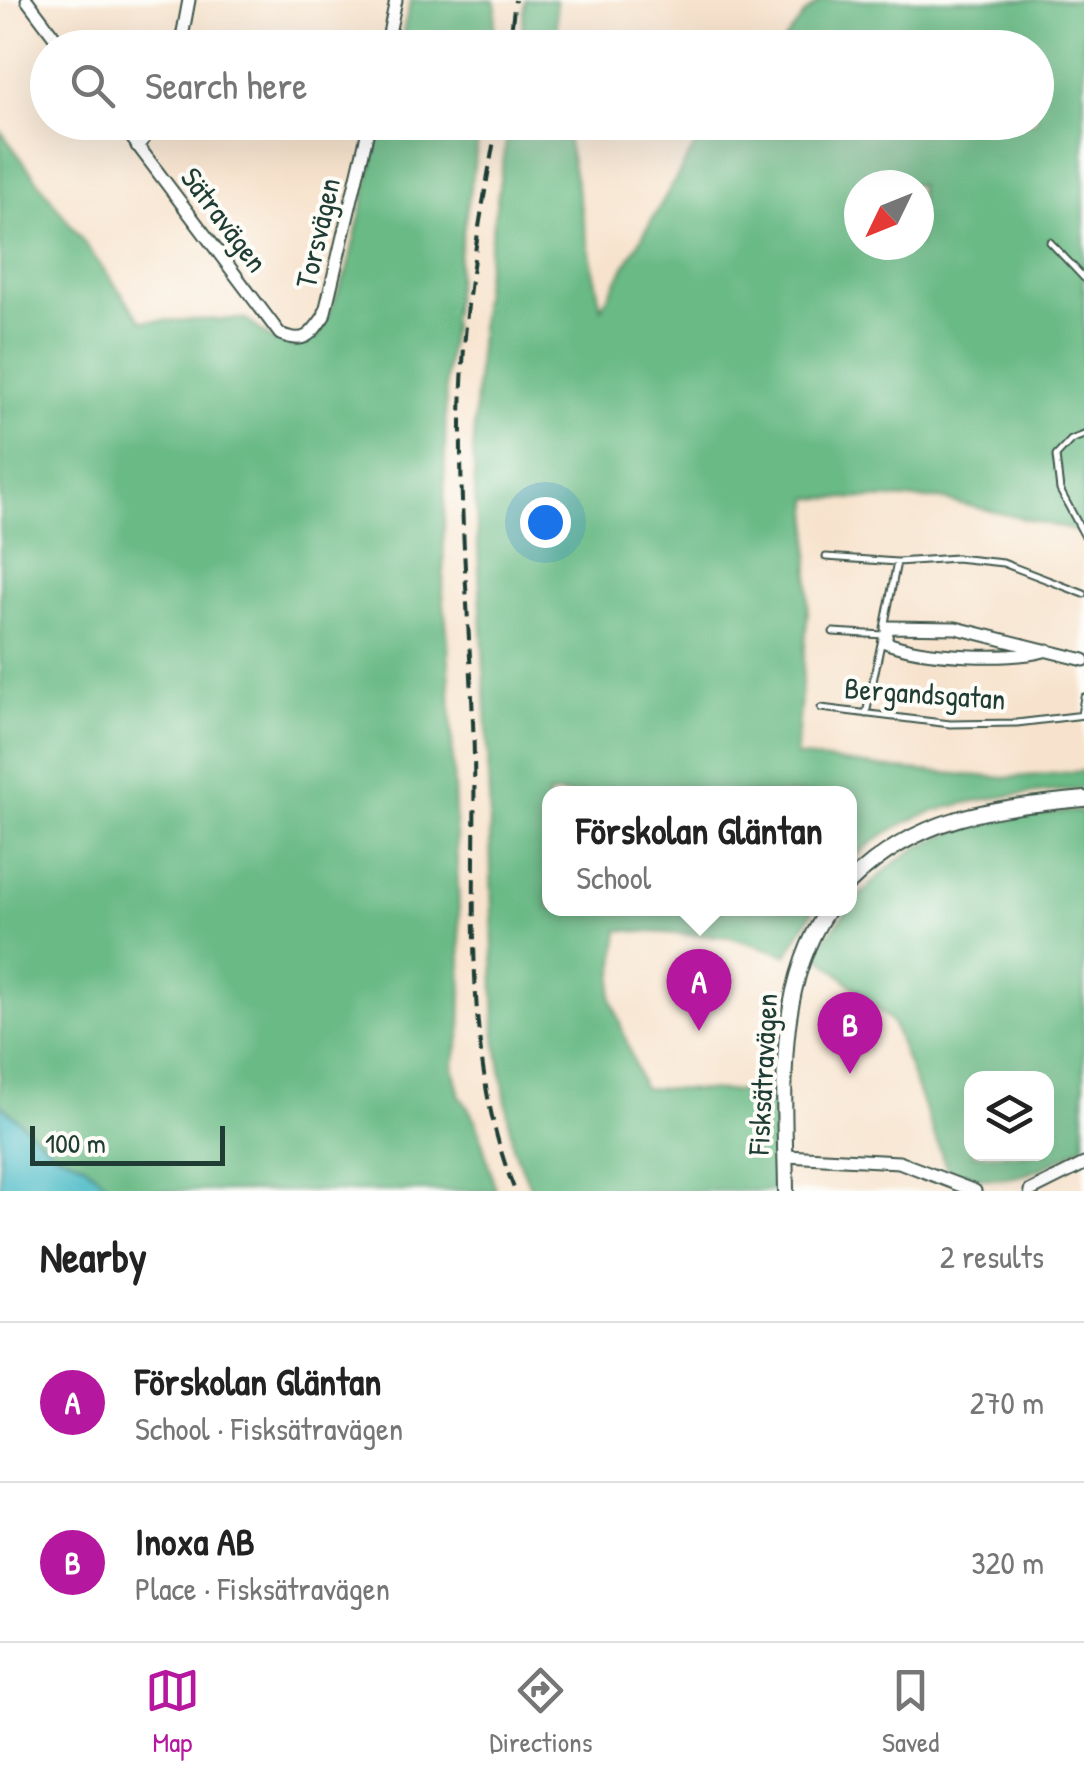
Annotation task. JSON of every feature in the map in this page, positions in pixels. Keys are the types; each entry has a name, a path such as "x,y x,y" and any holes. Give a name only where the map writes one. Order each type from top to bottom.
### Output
{"street":[{"path":"27,0 50,30"},
{"path":"183,30 189,0"},
{"path":"390,30 396,0"},
{"name":"Sätravägen","path":"133,140 280,334 295,340"},
{"path":"137,146 142,140"},
{"name":"Torsvägen","path":"295,340 311,335 324,316 366,140"},
{"path":"1048,650 1022,658 902,649 885,642 884,635 888,628 956,628 1048,650 1084,660"},
{"path":"857,875 880,854 940,823 1015,806 1084,799"},
{"name":"Fisksätravägen","path":"786,1191 786,1069 793,994 802,960 825,916"},
{"path":"786,1156 899,1162 976,1191"},
{"path":"1030,1191 1084,1164"}],"lane":[{"path":"1050,242 1084,278"},
{"path":"1084,435 1071,440 1056,456 1060,490 1084,535"},
{"path":"826,558 897,562 956,558 1003,563 1084,594"},
{"path":"866,714 897,562"},
{"path":"832,632 884,635"},
{"path":"1082,715 1084,698"},
{"name":"Bergandsgatan","path":"822,708 950,724 1017,723 1082,715"}],"green space":[{"path":"411,0 494,0 494,30 403,30"},
{"path":"525,0 556,0 557,30 522,30"},
{"path":"821,0 1084,0 1084,533 940,499 810,498 808,608 796,756 1004,778 1084,771 1084,789 958,805 899,826 857,856 857,786 542,786 542,916 810,916 787,955 730,937 619,930 611,998 643,1088 775,1093 777,1191 532,1191 513,1147 495,1031 488,750 473,447 482,296 506,140 567,140 601,308 698,140 1054,140 1054,30 793,30"},
{"path":"0,130 142,321 246,319 271,339 295,347 319,336 347,271 378,140 478,140 459,256 446,376 443,594 462,986 461,1033 453,1067 460,1096 476,1120 496,1191 115,1191 84,1164 54,1152 0,1104"},
{"path":"1084,811 1084,1145 1050,1164 1034,1171 1002,1179 985,1179 947,1169 892,1022 815,952 843,916 857,916 857,899 892,865 934,840 983,824"}],"water":[{"path":"0,1104 54,1152 84,1164 115,1191 0,1191"}],"railway":[{"path":"511,30 515,0"},
{"path":"494,140 466,325 462,487 474,756 479,1031 486,1086 515,1191"}],"place":[{"name":"Förskolan Gläntan","path":"699,1031"},
{"name":"Inoxa AB","path":"850,1074"}]}
